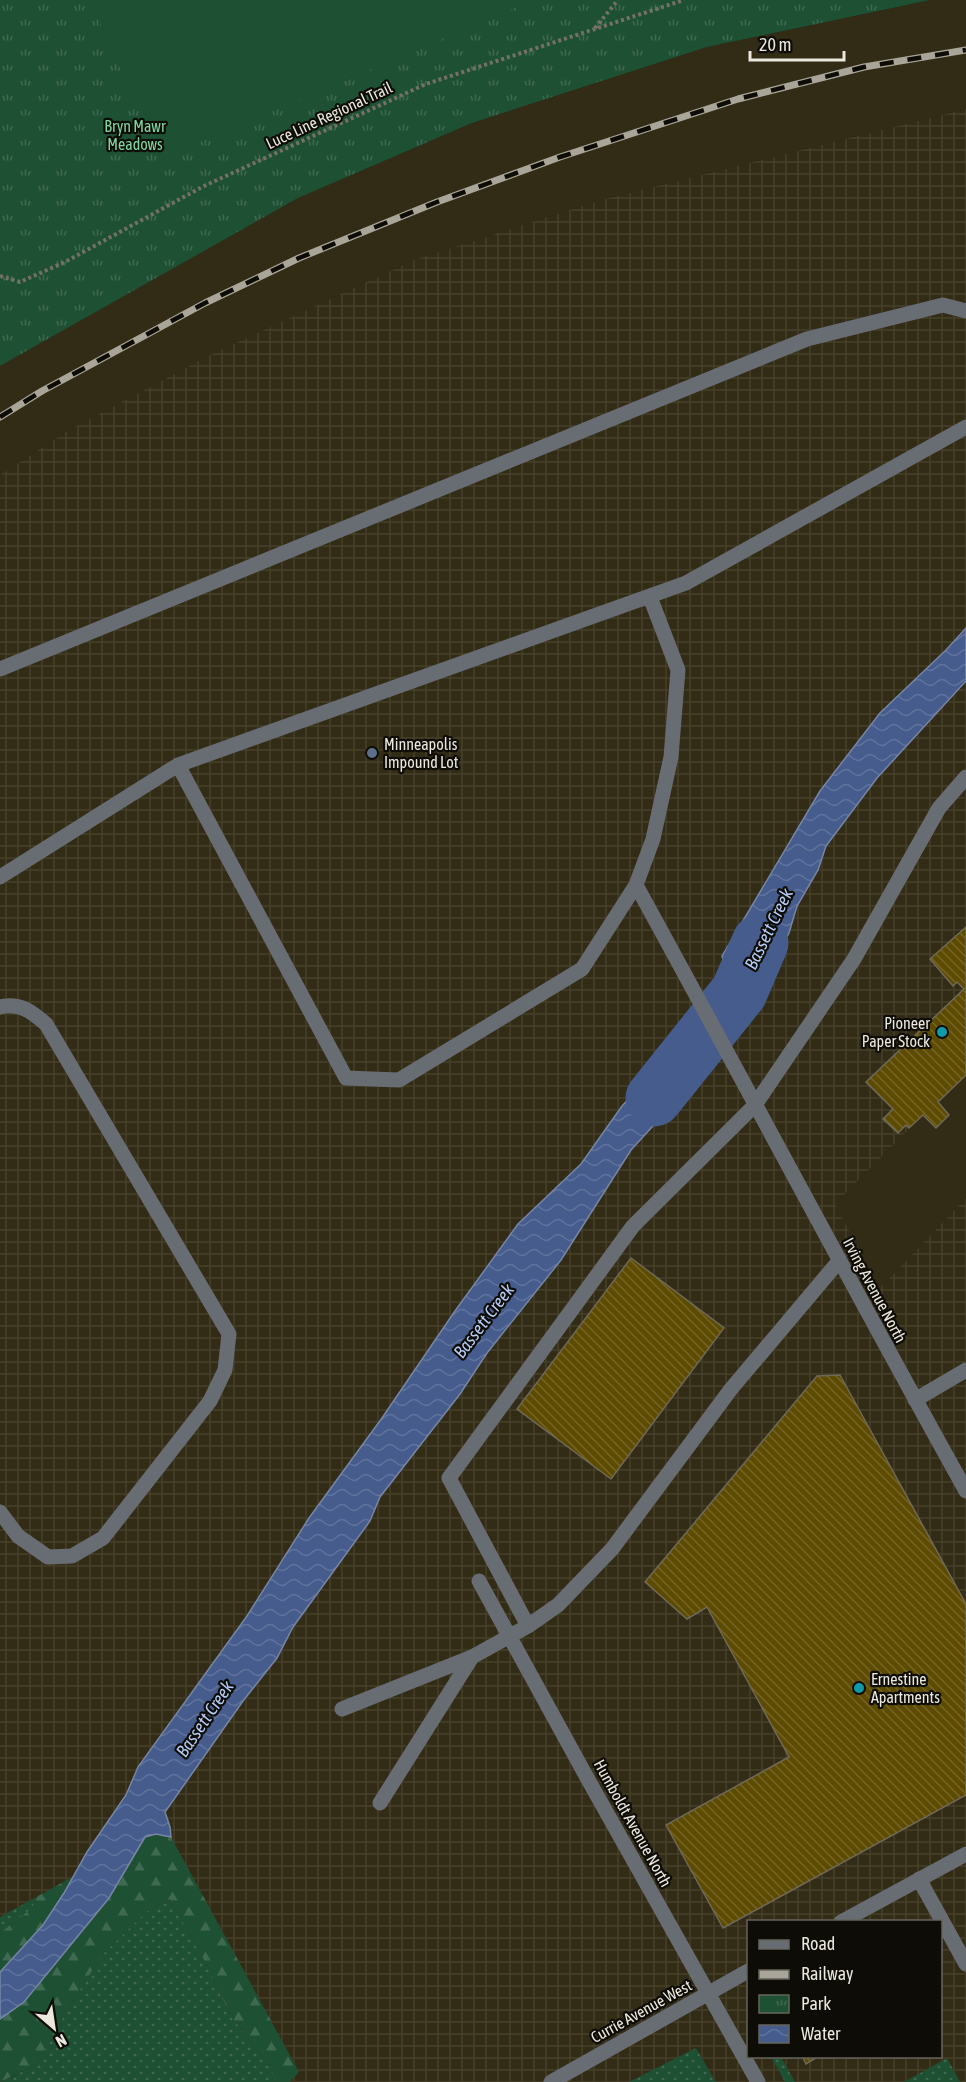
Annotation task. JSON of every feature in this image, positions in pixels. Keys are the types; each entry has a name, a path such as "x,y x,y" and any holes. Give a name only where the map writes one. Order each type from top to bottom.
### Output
{"street":[{"path":"0,669 807,339 943,305 966,311"},
{"path":"0,877 178,765 686,584 966,427"},
{"path":"178,765 346,1078 399,1080 582,969 636,885 653,839 671,757 678,670 650,597"},
{"path":"528,1626 449,1478 633,1226 755,1105 854,959 939,808 966,777"},
{"name":"Irving Avenue North","path":"636,885 966,1491"},
{"path":"0,1006 9,1005 29,1010 46,1024 228,1334 225,1370 210,1401 103,1538 72,1556 48,1557 18,1536 0,1512"},
{"path":"342,1709 472,1657 528,1626 558,1605 612,1549 731,1389 839,1261"},
{"path":"915,1400 966,1370"},
{"name":"Humboldt Avenue North","path":"479,1581 758,2082"},
{"path":"380,1803 472,1657"},
{"path":"845,1920 966,1854"},
{"path":"919,1879 942,1920"},
{"path":"942,1921 966,1964"},
{"name":"Currie Avenue West","path":"551,2082 747,1972"}],"path":[{"path":"595,29 618,0"},
{"name":"Luce Line Regional Trail","path":"0,276 20,282 65,262 202,187 426,84 684,0"}],"shaded area":[{"path":"930,0 966,0 966,109 601,200 414,260 210,355 69,430 0,475 0,366 298,198 472,123 707,47"},
{"path":"966,109 966,1075 938,1102 949,1115 936,1128 923,1115 835,1204 880,1288 966,1198 966,2082 0,2082 0,475 69,430 210,355 414,260 601,200"},
{"path":"966,1075 966,1198 880,1288 835,1204 923,1115 936,1128 949,1116 938,1102"}],"green space":[{"name":"Bryn Mawr Meadows","path":"0,0 930,0 707,47 472,123 298,198 0,366"},
{"path":"90,0 534,0 160,159"},
{"path":"156,1834 171,1837 299,2072 290,2082 277,2082 268,2065 231,2016 209,1969 170,1899 147,1911 103,1954 70,2005 37,2064 0,2082 0,2019 24,2002 109,1898 145,1837"},
{"path":"76,1875 43,1925 0,1972 0,1933 31,1909 38,1896"},
{"path":"38,1896 32,1909 0,1933 0,1917"},
{"path":"170,1899 209,1969 231,2016 268,2065 277,2082 1,2082 37,2064 70,2005 103,1954 147,1911"},
{"path":"696,2048 716,2082 629,2082"},
{"path":"772,2058 782,2058 795,2082 785,2082"},
{"path":"947,2058 960,2082 904,2082"}],"water":[{"path":"966,628 966,681 877,778 826,846 818,870 797,906 789,933 763,981 730,1026 713,994 716,984 726,972 722,956 820,791 880,713"},
{"path":"697,1026 712,1054 683,1093 631,1150 561,1260 487,1353 460,1394 380,1497 370,1521 293,1627 277,1658 243,1701 165,1812 171,1837 156,1834 145,1837 109,1898 24,2002 0,2019 0,1972 43,1925 87,1852 126,1795 138,1767 247,1616 309,1518 518,1224 581,1164 622,1106"}],"building":[{"name":"Pioneer Paper Stock","path":"966,927 966,1075 938,1102 949,1115 936,1128 923,1115 909,1128 906,1125 898,1133 883,1119 893,1109 866,1082 964,989 957,982 953,986 930,959"},
{"path":"631,1258 724,1328 611,1479 517,1409"},
{"name":"Ernestine Apartments","path":"840,1375 966,1604 966,1795 723,1928 666,1825 789,1757 707,1607 687,1619 645,1582 817,1376"},
{"path":"803,2058 816,2058 806,2064"}],"waterway":[{"name":"Bassett Creek","path":"654,1098 739,992 760,943"}],"railway":[{"path":"0,417 42,391 205,303 299,258 437,202 560,157 738,99 864,67 966,50"}],"place":[{"name":"Minneapolis Impound Lot","path":"372,753"},
{"name":"Pioneer Paper Stock","path":"942,1032"},
{"name":"Ernestine Apartments","path":"859,1688"}]}
